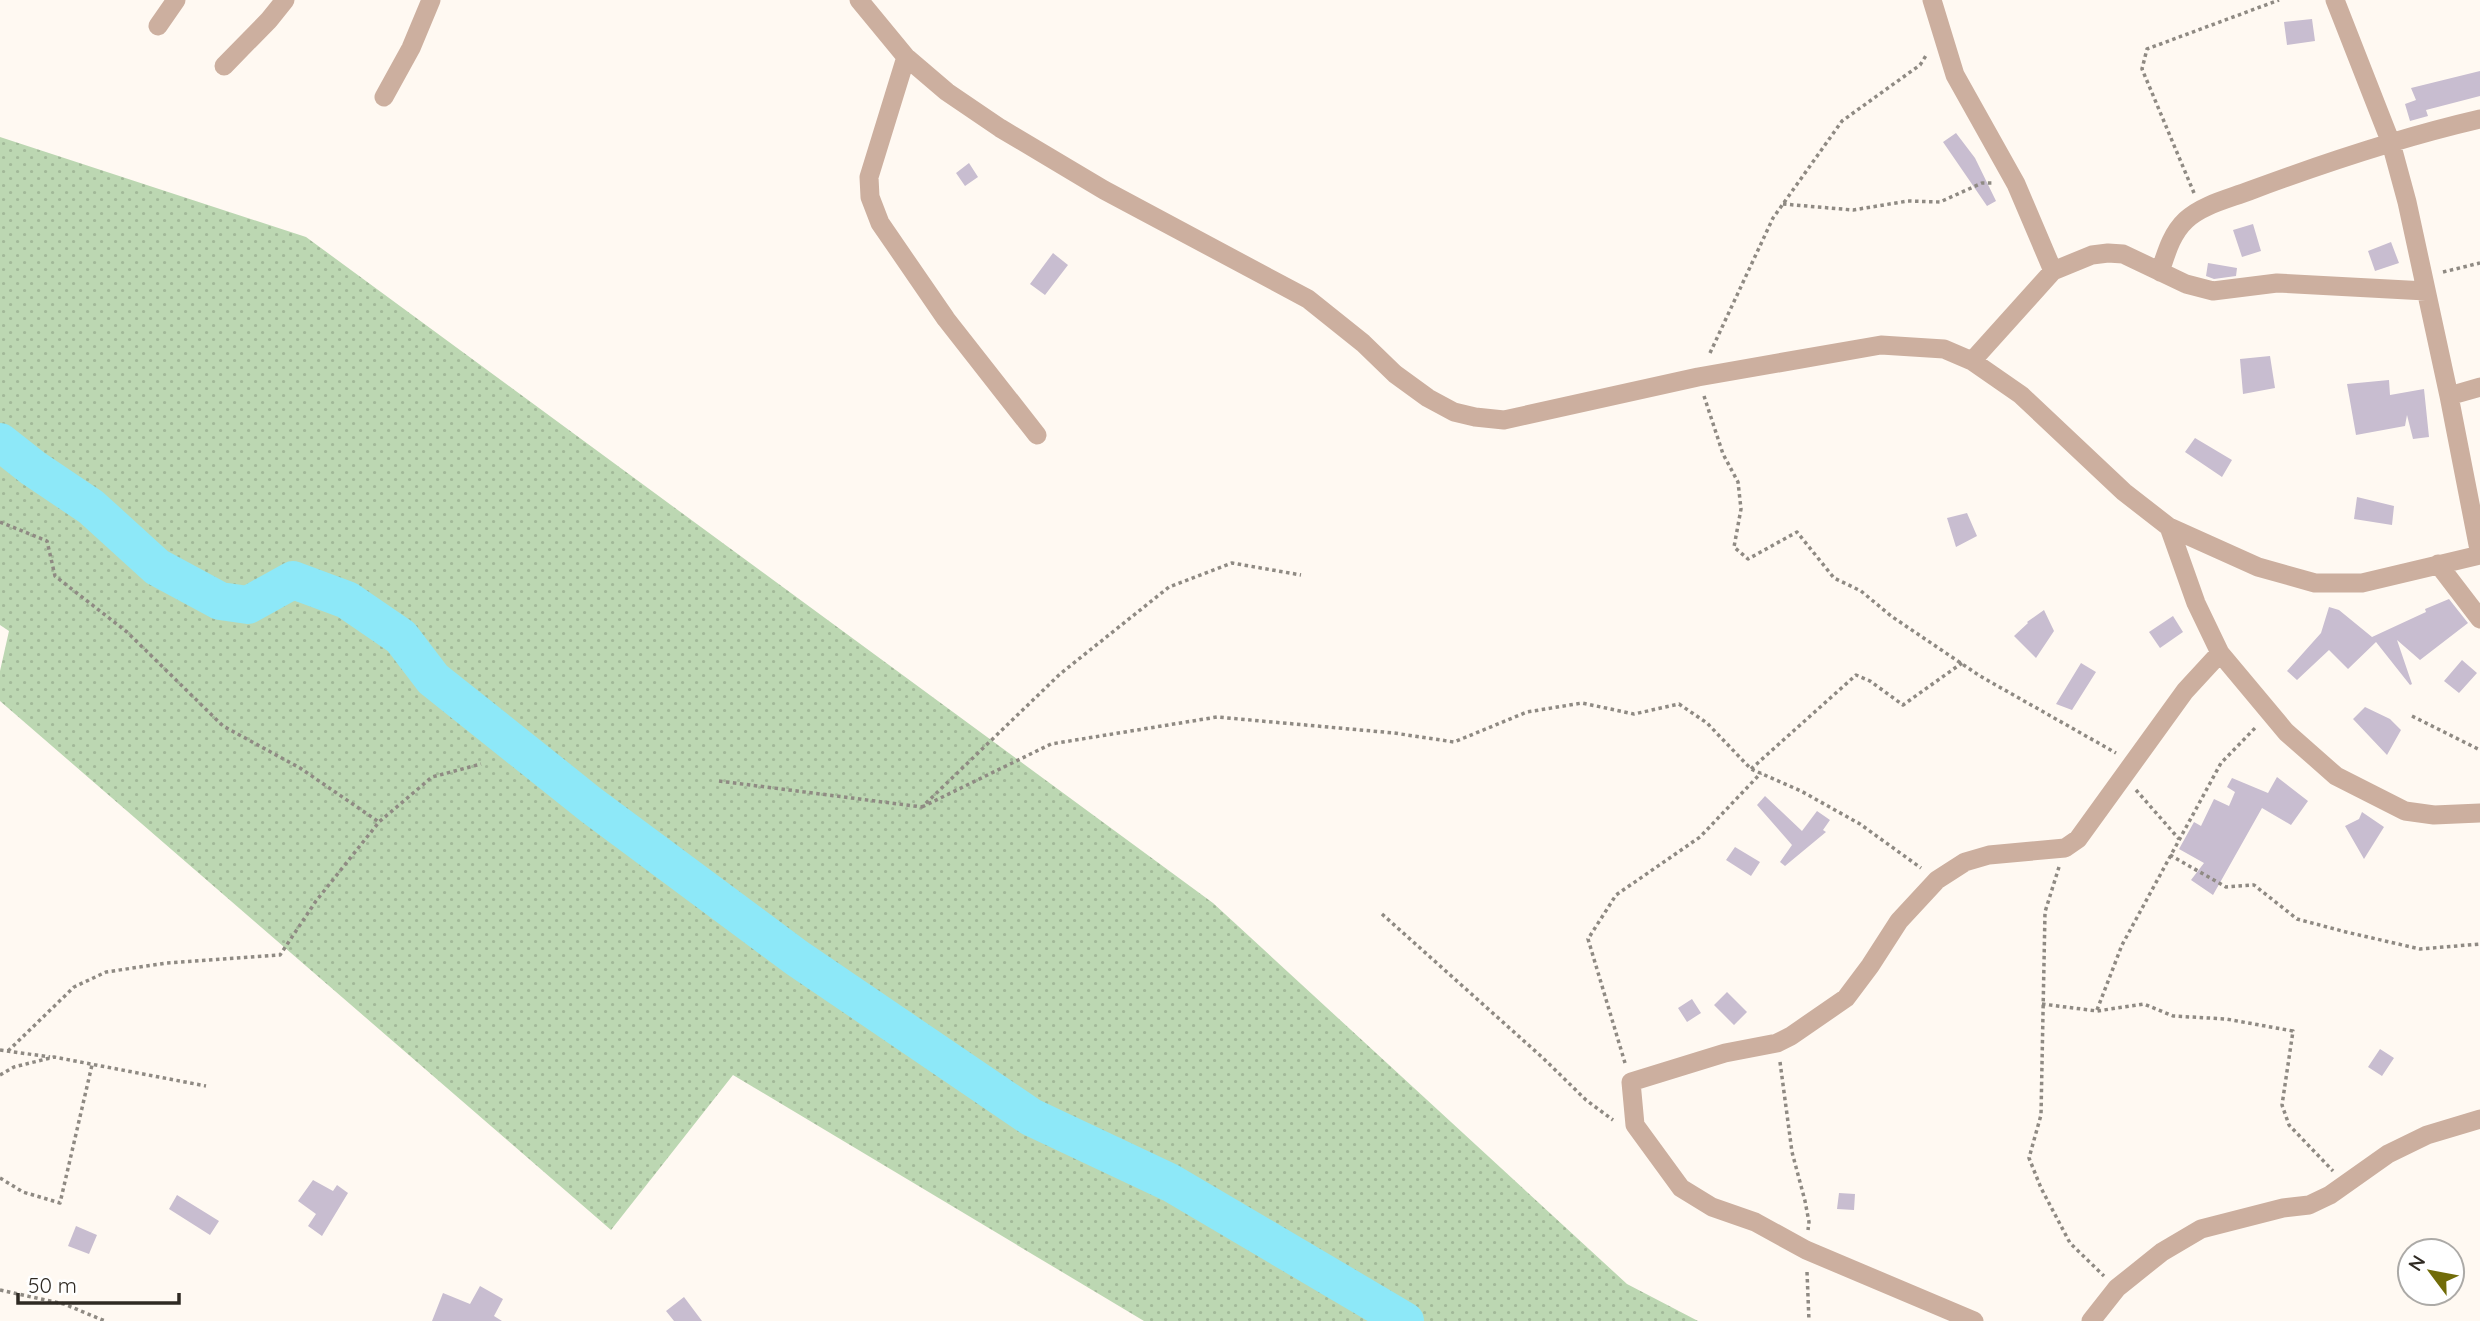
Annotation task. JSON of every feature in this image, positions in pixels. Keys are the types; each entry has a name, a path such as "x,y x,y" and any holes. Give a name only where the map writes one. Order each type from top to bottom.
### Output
{"street":[{"path":"158,26 176,0"},
{"path":"224,66 285,0"},
{"path":"384,97 411,48 430,0"},
{"path":"859,0 906,57 947,92 1104,190 1308,299 1363,343 1395,374 1428,398 1454,412 1504,420 1699,377 1881,345 1944,349 1972,361 2021,395 2124,492 2169,527 2258,566 2315,583 2362,583 2480,555 2425,284 2391,143 2335,0"},
{"path":"1932,0 1955,75 2016,184 2053,271"},
{"path":"906,57 869,177 870,197 880,223 946,319 1037,435"},
{"path":"2160,272 2175,232 2186,219 2201,209 2391,143 2480,119"},
{"path":"1972,361 2053,271 2092,255 2123,254 2186,284 2213,291 2277,283 2425,284"},
{"path":"2449,396 2480,387"},
{"path":"2169,527 2196,603 2220,653 2286,732 2336,776 2406,811 2434,815 2480,813"},
{"path":"2438,564 2480,619"},
{"path":"1974,1321 1806,1250 1755,1222 1712,1207 1681,1188 1635,1125 1631,1082 1725,1053 1777,1043 1791,1036 1846,999 1899,920 1937,880 1965,862 1989,856 2065,849 2078,839 2185,691 2220,653"},
{"path":"2091,1321 2117,1288 2162,1252 2201,1229 2283,1208 2309,1205 2330,1195 2388,1154 2427,1135 2480,1119"}],"path":[{"path":"2201,209 2142,69 2147,49 2279,0"},
{"path":"1942,32 1920,65 1842,121 1773,218 1699,377 1723,454 1738,482 1741,509 1734,547 1748,559 1797,531 1834,578 1861,590 1891,616 1980,676 2128,769 2179,839"},
{"path":"1783,204 1853,210 1908,201 1940,202 1982,183 2016,184"},
{"path":"2425,284 2480,263"},
{"path":"0,522 47,541 55,576 127,632 223,726 300,768 379,822"},
{"path":"922,807 1060,674 1169,587 1232,563 1300,575"},
{"path":"1751,769 1856,675 1870,681 1903,705 1962,663"},
{"path":"719,780 922,807 1051,744 1217,718 1394,733 1454,742 1527,712 1582,703 1634,714 1679,704 1707,723 1751,769 1801,791 1860,824 1937,880"},
{"path":"2097,1011 2122,945 2221,763 2270,712"},
{"path":"2412,716 2480,750"},
{"path":"8,1051 74,987 106,972 167,963 280,955 316,901 379,822 432,777 481,764"},
{"path":"1631,1082 1588,939 1616,895 1700,837 1761,773"},
{"path":"2065,849 2045,912 2041,1115 2029,1158 2041,1188 2070,1243 2117,1288"},
{"path":"2170,855 2226,887 2254,885 2297,919 2420,949 2480,944"},
{"path":"1382,914 1586,1100 1620,1125 1635,1125"},
{"path":"2042,1004 2097,1011 2144,1004 2173,1016 2226,1019 2292,1031 2282,1105 2289,1125 2344,1183"},
{"path":"1777,1043 1792,1152 1809,1222 1806,1250 1809,1321"},
{"path":"0,1050 54,1057 206,1086"},
{"path":"0,1076 14,1067 54,1057"},
{"path":"0,1178 23,1192 60,1203 92,1065"},
{"path":"0,1290 64,1304 105,1321"}],"green space":[{"path":"0,137 306,237 1213,903 1627,1284 1698,1321 1144,1321 733,1075 611,1230 0,701 0,671 9,631 0,625"}],"building":[{"path":"2312,19 2315,41 2287,45 2284,22"},
{"path":"2480,71 2480,96 2426,110 2428,116 2410,121 2405,104 2416,100 2411,88"},
{"path":"1956,133 1975,158 1996,201 1987,206 1943,142"},
{"path":"969,163 978,177 965,186 956,173"},
{"path":"2253,224 2261,251 2242,257 2233,230"},
{"path":"2391,242 2399,263 2375,271 2368,251"},
{"path":"1053,253 1068,265 1045,295 1030,284"},
{"path":"2208,263 2237,268 2236,276 2214,279 2206,276"},
{"path":"2270,356 2275,388 2243,394 2240,359"},
{"path":"2389,380 2390,395 2424,389 2429,437 2413,439 2407,415 2405,426 2356,435 2347,384"},
{"path":"2195,438 2232,460 2222,477 2185,452"},
{"path":"2357,497 2394,506 2392,525 2354,519"},
{"path":"1967,513 1977,536 1956,547 1947,518"},
{"path":"2449,599 2468,623 2420,660 2397,640 2412,684 2410,685 2376,642 2348,669 2329,650 2297,680 2287,671 2321,633 2329,607 2339,610 2372,637"},
{"path":"2044,610 2054,631 2036,658 2014,636"},
{"path":"2173,616 2183,632 2160,648 2149,632"},
{"path":"2462,660 2477,673 2459,693 2444,681"},
{"path":"2081,663 2096,672 2072,710 2056,704"},
{"path":"2365,707 2390,719 2401,730 2387,755 2353,719"},
{"path":"2277,777 2308,801 2291,825 2262,808 2213,895 2191,880 2204,863 2179,849 2194,822 2201,826 2214,799 2229,806 2235,792 2227,787 2232,778 2268,793"},
{"path":"1765,796 1802,831 1817,811 1830,820 1823,830 1826,832 1785,866 1780,862 1792,845 1757,805"},
{"path":"2362,812 2384,827 2364,859 2345,826 2359,819"},
{"path":"1735,847 1760,862 1751,876 1726,860"},
{"path":"1727,992 1747,1012 1734,1025 1714,1005"},
{"path":"1692,999 1701,1013 1687,1022 1678,1008"},
{"path":"2380,1049 2394,1058 2382,1076 2368,1067"},
{"path":"313,1180 333,1191 337,1185 348,1193 322,1236 308,1226 316,1214 298,1201"},
{"path":"1839,1193 1855,1194 1854,1210 1837,1209"},
{"path":"177,1195 219,1221 210,1235 169,1209"},
{"path":"76,1226 97,1235 89,1254 68,1246"},
{"path":"480,1286 503,1299 494,1316 502,1321 432,1321 443,1293 470,1304"},
{"path":"684,1297 702,1321 674,1321 666,1311"}],"waterway":[{"path":"0,442 91,507 157,567 220,601 248,605 293,580 347,600 401,637 433,679 591,805 797,958 1031,1117 1171,1183 1405,1321"}]}
